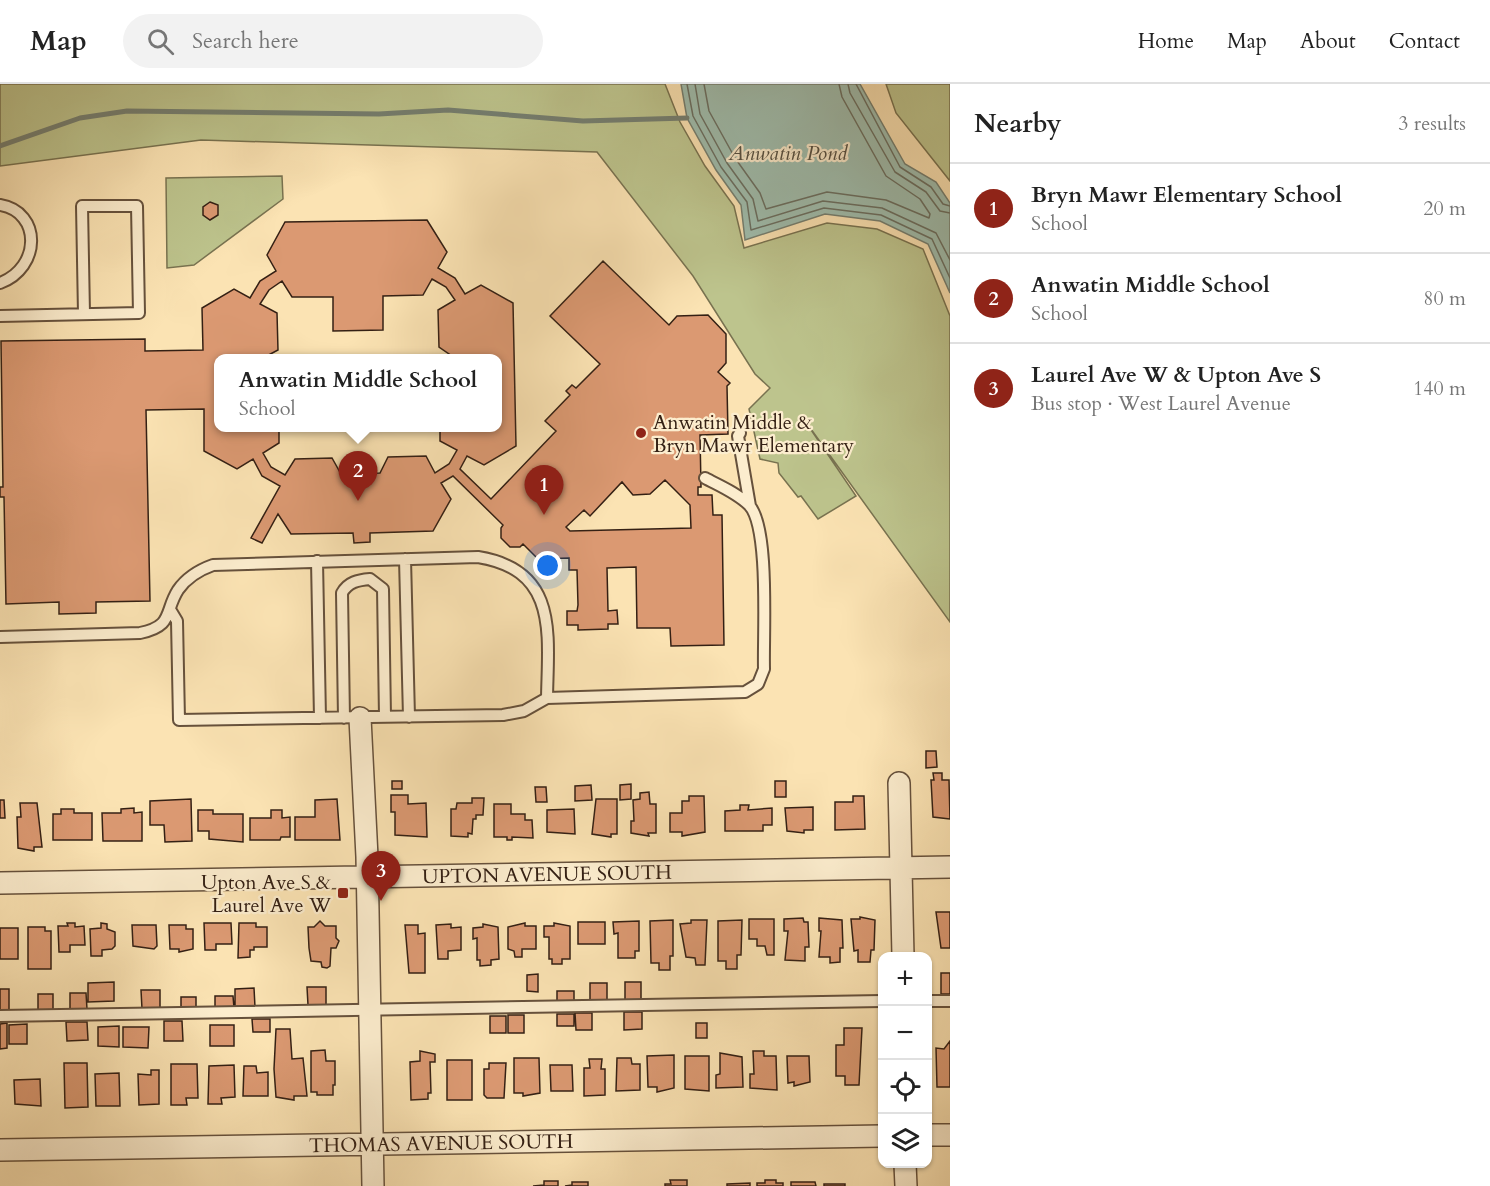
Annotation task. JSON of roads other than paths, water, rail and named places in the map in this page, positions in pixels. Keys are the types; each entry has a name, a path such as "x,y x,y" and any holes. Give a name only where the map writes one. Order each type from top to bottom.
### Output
{"street":[{"path":"352,718 367,877 373,1186"},
{"path":"899,783 903,952"},
{"name":"UPTON AVENUE SOUTH","path":"0,883 950,867"},
{"path":"932,1135 950,1135"},
{"name":"THOMAS AVENUE SOUTH","path":"0,1150 878,1136"},
{"path":"905,1168 906,1186"}],"lane":[{"path":"0,205 10,206 25,220 31,239 27,263 15,277 0,283"},
{"path":"0,316 139,313 137,206 82,206 84,314"},
{"path":"171,611 177,621 178,720 503,715 524,711 547,698 745,692 758,684 764,669 762,545 759,523 750,506 738,436 740,433"},
{"path":"705,478 750,506"},
{"path":"0,637 140,633 154,630 171,611 178,590 188,578 213,565 478,557 495,560 519,571 529,580 543,604 547,618 547,698"},
{"path":"405,559 409,717"},
{"path":"317,561 320,718"},
{"path":"352,718 342,593 353,582 370,579 383,589 385,717"},
{"path":"932,1001 950,1000"},
{"path":"0,1016 878,1001"}],"water":[{"name":"Anwatin Pond","path":"681,84 860,84 905,164 936,182 950,203 950,293 928,244 880,221 825,214 745,240 741,205 716,170 687,118"}],"waterway":[{"path":"0,146 80,118 127,111 379,114 448,110 583,121 687,118"}],"place":[{"name":"Anwatin Middle & Bryn Mawr Elementary","path":"641,433"},
{"name":"Anwatin Middle School","path":"358,501"},
{"name":"Bryn Mawr Elementary School","path":"544,515"},
{"name":"Upton Ave S & Laurel Ave W","path":"343,893"},
{"name":"Laurel Ave W & Upton Ave S","path":"381,901"}]}
